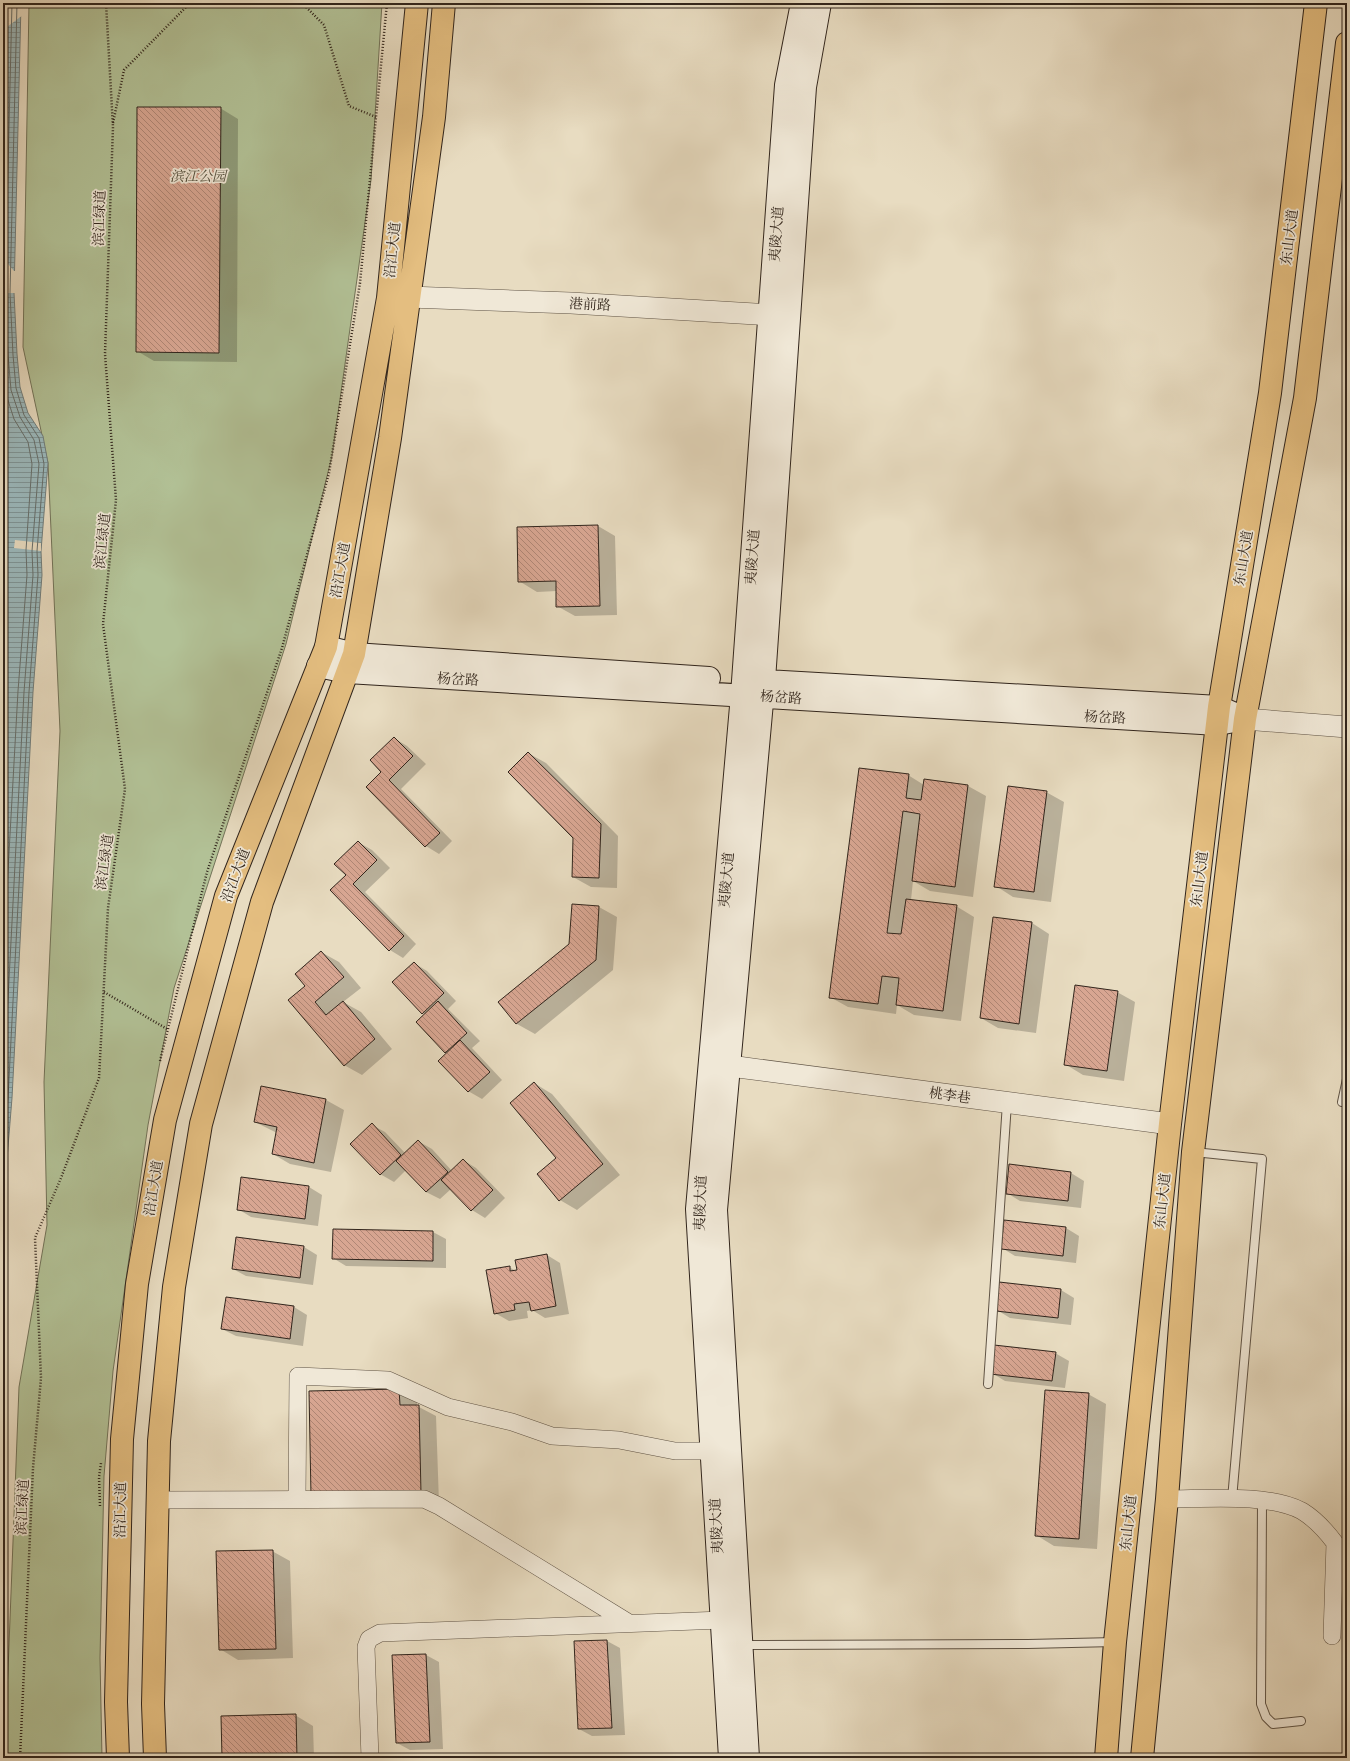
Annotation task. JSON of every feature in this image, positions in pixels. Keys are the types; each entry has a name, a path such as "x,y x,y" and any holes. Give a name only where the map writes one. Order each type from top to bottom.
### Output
{"main road":[{"name":"沿江大道","path":"118,1758 116,1702 122,1439 137,1284 165,1120 226,896 322,656 388,298 417,3"},
{"name":"沿江大道","path":"155,1758 154,1704 159,1441 174,1287 201,1124 262,902 350,663 390,438 434,117 444,3"},
{"name":"夷陵大道","path":"748,1758 716,1210 730,1066 753,688 771,315 786,85 802,3"},
{"name":"夷陵大道","path":"730,1758 697,1209 753,688 805,87 820,3"},
{"name":"东山大道","path":"1106,1758 1116,1642 1170,1124 1218,715 1270,393 1316,3"},
{"name":"东山大道","path":"1142,1758 1168,1499 1193,1152 1245,719 1305,398 1347,43"},
{"name":"杨岔路","path":"322,656 350,663 1218,715 1245,719"}],"street":[{"name":"港前路","path":"409,297 571,303 771,315"},
{"name":"杨岔路","path":"1245,719 1347,727"},
{"name":"桃李巷","path":"730,1066 1170,1124"},
{"path":"297,1499 298,1376 388,1380 448,1407 512,1422 552,1436 619,1440 675,1451 712,1451"},
{"path":"158,1500 424,1499 438,1506 629,1623"},
{"path":"1168,1499 1232,1499 1277,1502 1302,1512 1323,1528 1335,1543 1332,1636"},
{"path":"370,1758 366,1647 369,1639 380,1633 722,1620"}],"lane":[{"path":"1342,1102 1347,1079"},
{"path":"988,1384 1007,1102"},
{"path":"1193,1152 1262,1159 1232,1499"},
{"path":"1262,1501 1261,1704 1266,1718 1273,1724 1301,1721"},
{"path":"742,1645 1028,1644 1116,1642"}],"path":[{"name":"滨江绿道","path":"20,1758 33,1468 40,1378 35,1238 61,1178 99,1078 108,908 125,789 103,624 116,500 105,354 112,127 106,3"},
{"path":"112,127 124,70 190,3"},
{"path":"302,3 324,26 349,106 376,117"},
{"path":"104,992 167,1029"}],"green space":[{"name":"滨江公园","path":"29,3 382,3 371,180 332,456 286,644 174,988 148,1125 113,1371 104,1476 100,1658 102,1758 3,1758 8,1671 19,1387 47,1225 44,1082 60,731 48,463 23,347"}],"water":[{"path":"3,3 21,3 14,293 20,387 28,413 43,436 48,463 41,551 42,575 33,692 12,1098 3,1208"}],"pier":[{"path":"3,3 23,3 23,15 3,30"},
{"path":"3,258 14,271 16,271 16,293 3,293"},
{"path":"15,540 41,543 41,551 14,548"}],"building":[{"path":"137,107 221,107 219,353 136,352"},
{"path":"598,525 600,606 556,607 556,581 518,582 517,527"},
{"path":"394,737 413,756 389,780 440,833 425,847 366,787 381,772 370,760"},
{"path":"528,752 601,824 599,878 572,877 573,838 508,772"},
{"path":"859,768 909,774 906,798 921,800 924,779 968,785 955,887 912,881 920,814 903,811 887,933 901,934 906,899 957,905 943,1011 896,1005 899,978 882,976 878,1004 829,998"},
{"path":"1008,786 1047,791 1034,892 994,887"},
{"path":"358,841 377,860 353,884 404,936 389,951 330,890 346,875 334,864"},
{"path":"572,904 599,906 596,960 516,1024 498,1002 569,944"},
{"path":"993,917 1032,922 1019,1024 980,1018"},
{"path":"321,951 344,977 315,1002 326,1015 343,1001 375,1039 344,1066 288,1000 305,986 295,974"},
{"path":"414,962 444,993 422,1014 392,982"},
{"path":"1075,985 1118,991 1107,1071 1064,1065"},
{"path":"438,1001 467,1033 445,1053 416,1022"},
{"path":"460,1040 490,1072 468,1092 438,1061"},
{"path":"534,1082 603,1164 559,1201 537,1174 556,1158 510,1103"},
{"path":"261,1086 326,1099 314,1163 272,1154 277,1127 254,1122"},
{"path":"372,1123 401,1155 380,1175 350,1144"},
{"path":"418,1140 448,1172 426,1192 396,1161"},
{"path":"463,1159 493,1190 471,1211 441,1180"},
{"path":"1009,1164 1071,1172 1068,1201 1006,1194"},
{"path":"241,1177 309,1186 305,1219 237,1210"},
{"path":"1004,1220 1066,1227 1063,1256 1001,1249"},
{"path":"333,1229 433,1231 433,1261 332,1259"},
{"path":"236,1237 304,1246 300,1278 232,1269"},
{"path":"547,1254 556,1306 531,1311 529,1302 514,1304 515,1310 494,1314 486,1270 510,1266 510,1271 517,1270 515,1260"},
{"path":"999,1282 1061,1289 1058,1318 996,1311"},
{"path":"226,1297 294,1306 290,1339 221,1329"},
{"path":"994,1345 1056,1352 1052,1381 990,1374"},
{"path":"399,1389 400,1405 419,1405 421,1493 311,1496 309,1391"},
{"path":"1045,1390 1089,1393 1079,1539 1035,1536"},
{"path":"273,1550 276,1649 219,1650 216,1551"},
{"path":"607,1640 612,1728 578,1729 574,1641"},
{"path":"426,1654 430,1742 396,1743 392,1655"},
{"path":"296,1714 297,1758 222,1758 221,1716"}]}
